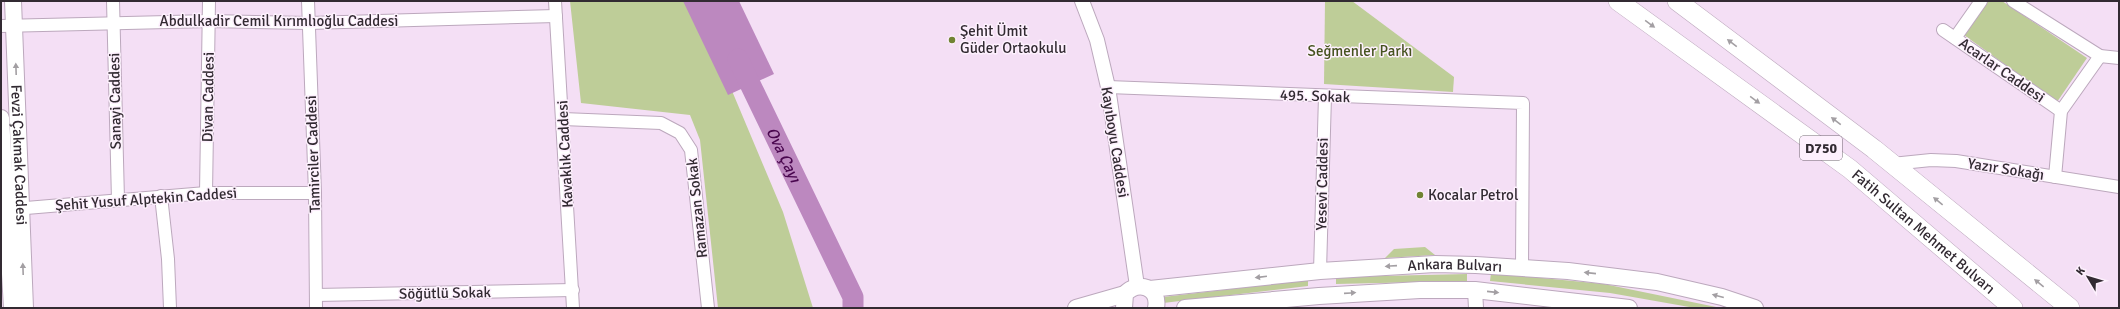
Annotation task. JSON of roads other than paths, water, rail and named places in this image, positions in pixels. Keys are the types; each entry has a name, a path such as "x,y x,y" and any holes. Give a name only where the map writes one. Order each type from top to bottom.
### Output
{"highway":[{"name":"Fatih Sultan Mehmet Bulvarı","path":"1618,1 1850,169 2013,308"},
{"name":"D750","path":"1677,1 1892,164 2070,308"}],"main road":[{"name":"Fevzi Çakmak Caddesi","path":"12,308 9,209 7,26 13,1"},
{"name":"Fevzi Çakmak Caddesi","path":"1,118 9,209 25,308"},
{"name":"Ankara Bulvarı","path":"1076,308 1134,294 1320,271 1435,264 1568,271 1657,282 1722,297 1755,308"},
{"path":"1475,290 1476,265"},
{"path":"1319,296 1320,271"},
{"name":"Ankara Bulvarı","path":"1185,308 1319,296 1420,290 1475,290 1629,308"},
{"path":"1134,294 1156,297 1156,308"}],"street":[{"name":"Sanayi Caddesi","path":"113,1 118,200"},
{"name":"Divan Caddesi","path":"206,192 210,1"},
{"name":"Tamirciler Caddesi","path":"308,1 315,193 316,308"},
{"name":"Kavaklık Caddesi","path":"556,1 573,308"},
{"name":"Kayıboyu Caddesi","path":"1082,1 1097,40 1108,87 1134,294"},
{"path":"1955,38 1981,1"},
{"path":"2013,1 2100,56 2119,58"},
{"name":"Abdulkadir Cemil Kırımlıoğlu Caddesi","path":"7,26 210,21 309,23 556,16"},
{"name":"Acarlar Caddesi","path":"1943,30 2061,111"},
{"path":"2055,177 2061,111 2100,56"},
{"name":"495. Sokak","path":"1108,87 1523,103 1522,268"},
{"name":"Yesevi Caddesi","path":"1320,271 1325,96"},
{"name":"Ramazan Sokak","path":"563,120 661,123 680,133 691,150 708,308"},
{"name":"Yazır Sokağı","path":"1892,164 1931,160 1956,161 2119,187"},
{"name":"Şehit Yusuf Alptekin Caddesi","path":"9,209 206,192 315,193"},
{"path":"161,196 168,259 170,308"},
{"name":"Söğütlü Sokak","path":"316,295 573,290"},
{"path":"1475,290 1476,308"}],"waterway":[{"name":"Ova Çayı","path":"738,59 853,297 853,308"}],"place":[{"name":"Şehit Ümit Güder Ortaokulu","path":"952,40"},
{"name":"Kocalar Petrol","path":"1420,195"}],"park label":[{"name":"Seğmenler Parkı","path":"1360,51"}]}
